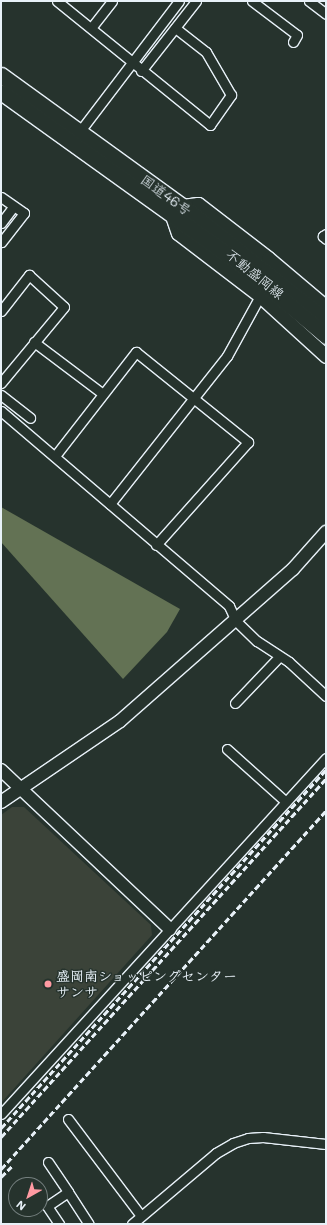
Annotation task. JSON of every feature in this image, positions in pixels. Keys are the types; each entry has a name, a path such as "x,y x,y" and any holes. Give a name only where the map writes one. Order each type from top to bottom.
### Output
{"highway":[{"name":"国道46号","path":"1,75 80,131 176,210 293,300 326,321"},
{"name":"国道46号","path":"1,92 176,210"},
{"name":"国道46号","path":"293,300 326,336"}],"main road":[{"name":"不動盛岡線","path":"326,307 270,259 198,204 176,210 178,233 260,296 326,356"}],"street":[{"path":"57,1 141,71 210,125 231,95 206,52 175,28"},
{"path":"91,28 112,1"},
{"path":"80,131 179,1"},
{"path":"141,71 196,1"},
{"path":"252,1 297,35 293,42"},
{"path":"309,1 326,14"},
{"path":"1,197 24,213 1,242"},
{"path":"1,223 14,206"},
{"path":"326,234 324,236 326,239"},
{"path":"1,311 29,275 64,307 1,384"},
{"path":"110,504 226,356 260,296"},
{"path":"34,342 103,394"},
{"path":"55,456 136,352 248,442 156,545"},
{"path":"1,395 30,418"},
{"path":"1,411 229,606 236,621 257,641 279,657 289,662 326,696"},
{"path":"1,802 120,721 236,621 293,569 326,532"},
{"path":"235,703 279,657"},
{"path":"227,749 286,802"},
{"path":"1,1114 326,758"},
{"path":"1,770 20,790 170,929"},
{"path":"68,1119 141,1216"},
{"path":"132,1224 216,1153 233,1143 248,1138 263,1137 326,1144"},
{"path":"48,1162 89,1224"},
{"path":"59,1224 47,1206 68,1192"}],"shaded area":[{"name":"盛岡南ショッピングセンター サンサ","path":"12,807 24,807 151,925 152,935 1,1103 1,815"}],"green space":[{"path":"1,507 180,609 167,632 123,679 1,542"}],"railway":[{"path":"1,1128 326,769"},
{"path":"1,1137 326,778"},
{"path":"1,1169 326,810"},
{"path":"1,1177 12,1166"}],"place":[{"name":"盛岡南ショッピングセンター サンサ","path":"48,984"}]}
